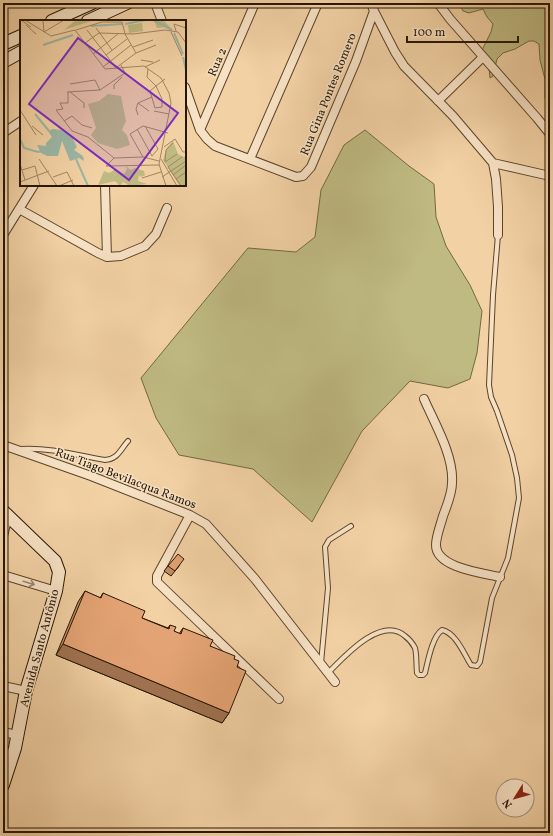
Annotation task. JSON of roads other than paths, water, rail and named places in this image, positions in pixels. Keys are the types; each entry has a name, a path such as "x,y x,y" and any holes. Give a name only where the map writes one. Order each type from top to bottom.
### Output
{"main road":[{"path":"54,20 92,3"},
{"path":"90,20 127,3"},
{"path":"3,44 20,36"},
{"path":"3,62 20,53"},
{"name":"Avenida Santo Antônio","path":"4,781 15,748 26,691 56,591 59,572 55,561 19,526 5,517"}],"street":[{"path":"155,3 162,20"},
{"name":"Rua 2","path":"200,130 255,3"},
{"path":"250,160 318,3"},
{"path":"438,3 450,19 538,118 550,134"},
{"path":"373,7 394,52 404,66 471,136 493,163 498,207 498,235"},
{"name":"Rua Gina Pontes Romero","path":"186,90 200,130 215,146 296,177 303,176 311,167 353,68 373,7"},
{"path":"438,101 483,57"},
{"path":"3,133 20,122"},
{"path":"493,163 550,176"},
{"path":"3,235 33,186"},
{"path":"105,186 107,257"},
{"path":"19,209 107,257 120,256 134,252 145,246 156,234 167,208"},
{"path":"424,399 451,466 452,484 436,546 439,556 446,562 456,566 500,577"},
{"name":"Rua Tiago Bevilacqua Ramos","path":"3,445 91,476 190,515 206,524 255,579 335,682"},
{"path":"190,515 156,576 158,582 279,699"},
{"path":"3,536 5,517"},
{"path":"3,575 56,591"},
{"path":"3,686 26,691"},
{"path":"3,732 17,735"}],"lane":[{"path":"328,673 348,652 375,633 387,630 399,631 409,639 414,648 417,673 419,675 423,675 425,673 432,647 438,633 442,630 448,632 457,642 471,665 477,666 480,662 492,598 508,558 519,498 517,478 512,455 491,397 489,385 493,296 498,235"},
{"path":"16,449 48,449 105,460 115,457 128,441"},
{"path":"321,664 328,588 326,547 329,540 351,526"}]}
